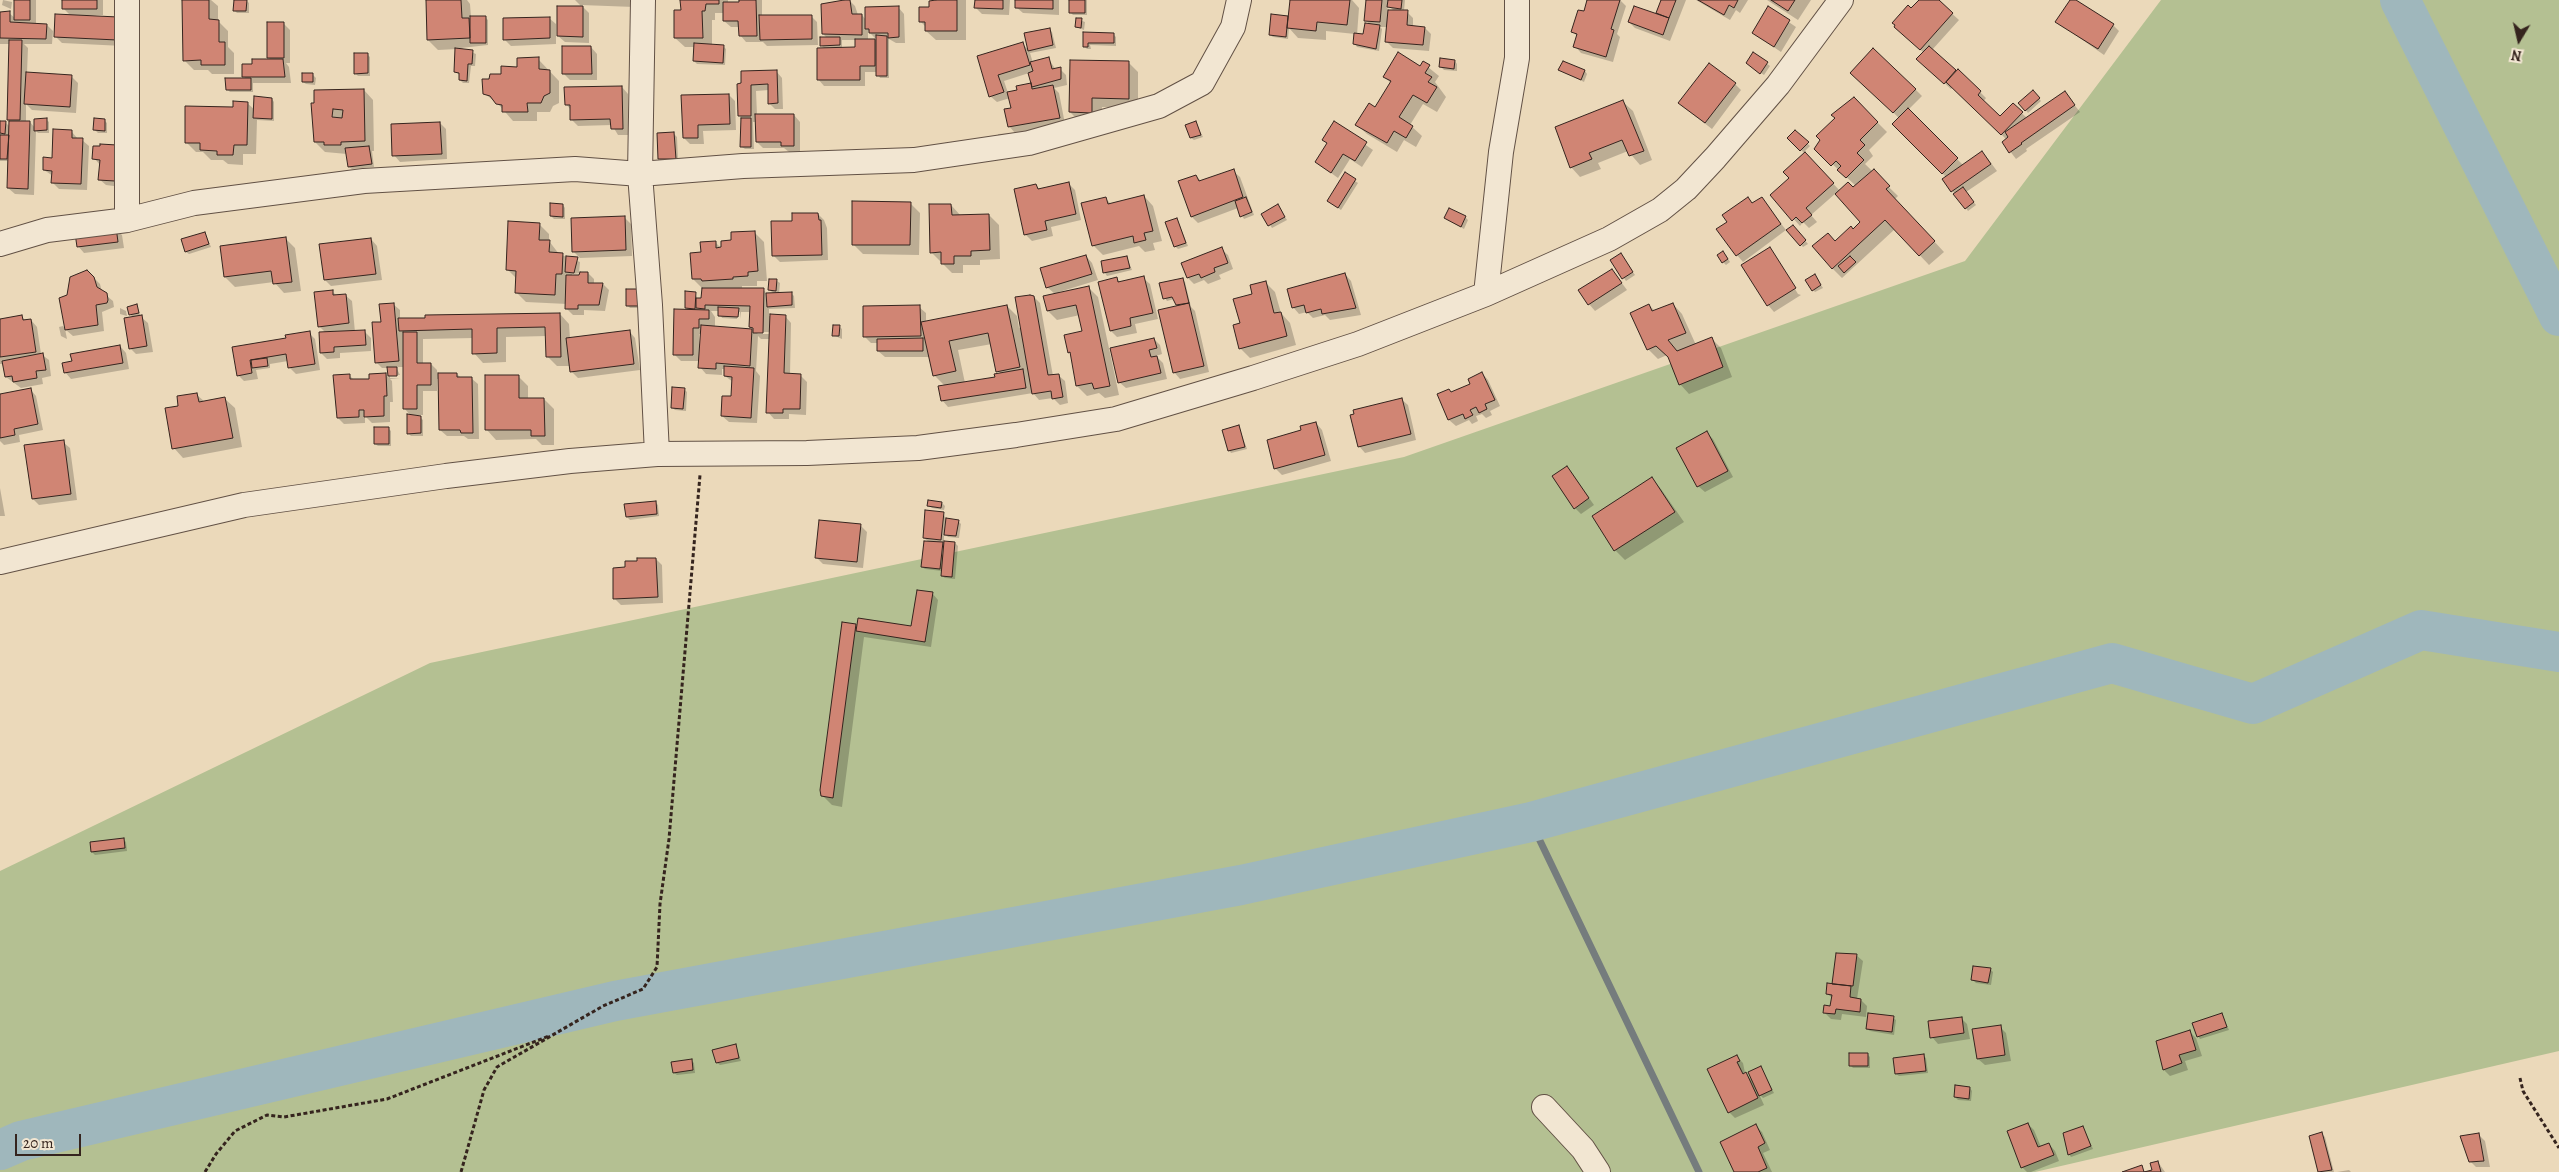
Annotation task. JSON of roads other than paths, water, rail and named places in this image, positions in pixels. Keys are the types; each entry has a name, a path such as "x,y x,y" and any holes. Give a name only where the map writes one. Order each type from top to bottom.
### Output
{"street":[{"path":"127,0 127,220"},
{"path":"643,0 640,174 650,305 658,454"},
{"path":"0,244 47,230 127,220 194,204 364,181 575,170 640,174 743,166 914,160 984,152 1029,143 1150,109 1202,83 1233,27 1239,0"},
{"path":"1486,294 1501,152 1517,58 1517,0"},
{"path":"0,562 244,505 446,476 570,461 658,454 807,453 918,448 1016,436 1116,419 1358,344 1486,294 1609,239 1660,210 1686,190 1778,85 1841,0"},
{"path":"1544,1106 1583,1148 1598,1172"}],"waterway":[{"path":"2400,0 2559,316"},
{"path":"0,1150 21,1141 615,1001 1241,885 1531,822 2112,663 2253,704 2421,630 2559,652"},
{"path":"1531,822 1699,1172"}]}
